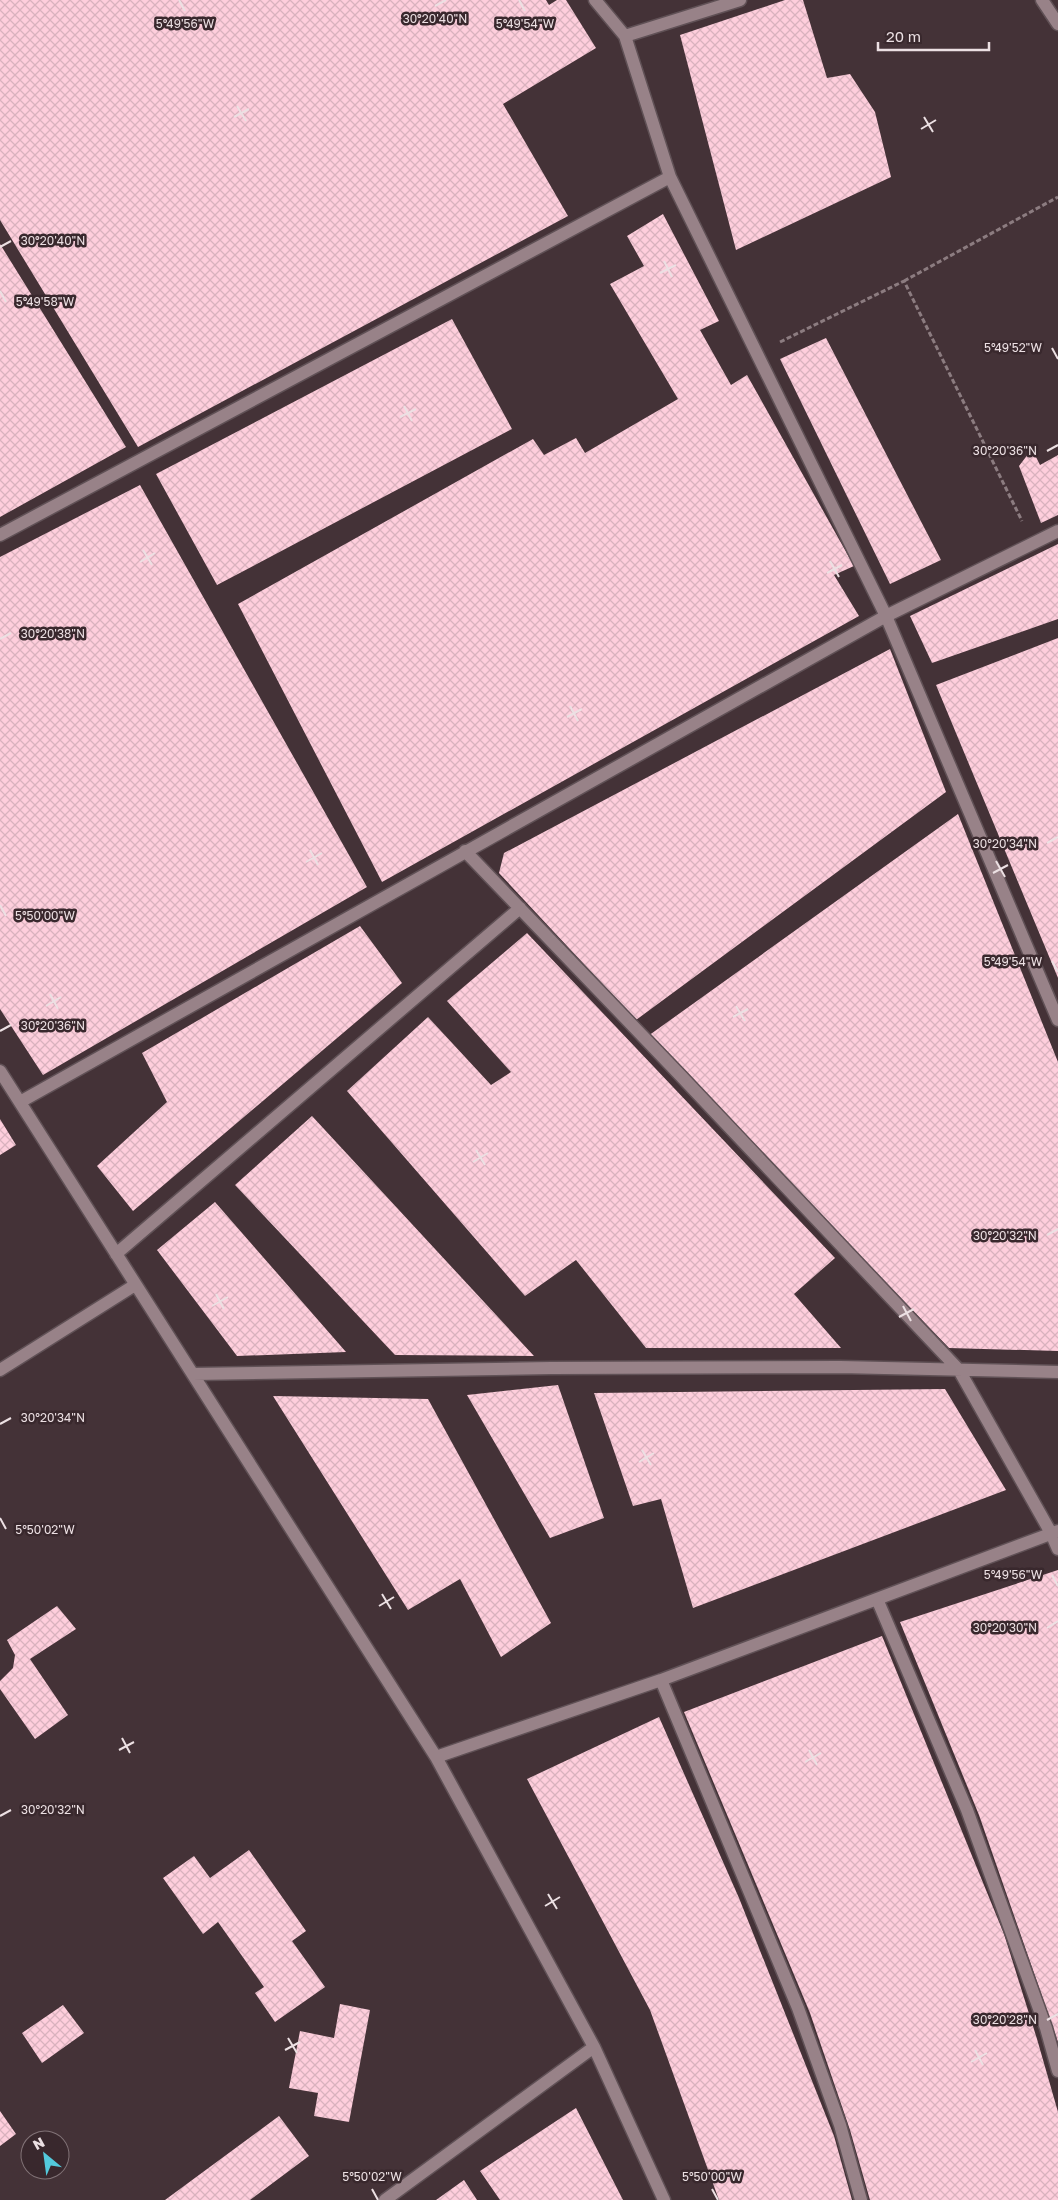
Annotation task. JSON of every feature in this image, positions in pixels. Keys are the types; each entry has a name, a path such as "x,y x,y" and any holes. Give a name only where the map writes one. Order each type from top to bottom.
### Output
{"street":[{"path":"595,0 625,36 670,177 886,616 1058,1020"},
{"path":"625,36 740,0"},
{"path":"1042,0 1058,24"},
{"path":"0,535 670,177"},
{"path":"20,1102 886,616 1058,532"},
{"path":"465,851 959,1370 1055,1532 1058,1549"},
{"path":"116,1254 520,908"},
{"path":"0,1071 436,1757 594,2047 664,2200"},
{"path":"0,1370 135,1285"},
{"path":"193,1374 561,1368 840,1367 1058,1372"},
{"path":"436,1757 661,1680 1055,1532"},
{"path":"877,1599 967,1810 1046,2028 1058,2071"},
{"path":"661,1680 798,2008 840,2125 861,2200"},
{"path":"385,2200 594,2047"}],"path":[{"path":"757,354 904,281 1058,197"},
{"path":"904,281 1033,544"}],"building":[{"path":"0,0 546,0 549,5 557,0 566,0 596,48 503,104 568,216 138,447 0,220"},
{"path":"785,0 803,0 827,78 850,74 875,112 891,177 736,250 680,35"},
{"path":"663,214 719,321 700,330 731,385 747,375 854,566 834,575 859,616 382,882 238,604 533,439 544,455 576,438 585,453 678,399 610,284 644,266 627,236"},
{"path":"0,244 126,447 0,517"},
{"path":"452,319 512,429 217,585 156,474"},
{"path":"826,338 941,560 890,584 780,359"},
{"path":"1032,449 1040,465 1058,455 1058,515 1041,523 1019,466"},
{"path":"140,485 367,887 43,1075 0,1009 0,557"},
{"path":"1058,544 1058,619 932,663 910,616"},
{"path":"1058,638 1058,978 936,685"},
{"path":"890,649 946,792 636,1020 499,873 504,853"},
{"path":"958,814 1058,1062 1058,1351 949,1348 648,1036"},
{"path":"360,926 402,983 133,1211 97,1166 167,1102 142,1053"},
{"path":"527,933 835,1258 794,1294 841,1348 646,1348 576,1260 525,1296 347,1091 428,1017 491,1085 511,1072 447,1001"},
{"path":"312,1116 534,1356 395,1355 235,1185"},
{"path":"0,1119 16,1145 0,1155"},
{"path":"215,1202 346,1352 237,1356 157,1250"},
{"path":"558,1385 604,1518 550,1538 467,1395"},
{"path":"945,1389 1006,1490 693,1608 661,1499 633,1506 594,1393"},
{"path":"273,1396 428,1399 551,1623 501,1657 460,1579 408,1610"},
{"path":"1058,1570 1058,2042 979,1815 900,1622"},
{"path":"57,1606 76,1629 30,1659 68,1715 35,1739 0,1689 0,1681 13,1668 15,1655 7,1640"},
{"path":"882,1636 1004,1934 1037,2039 1058,2112 1058,2200 870,2200 850,2130 810,2013 684,1712"},
{"path":"659,1717 739,1898 834,2136 852,2200 719,2200 650,2010 527,1779"},
{"path":"249,1850 306,1931 292,1941 325,1987 275,2022 255,1993 264,1987 218,1922 203,1934 163,1878 194,1856 210,1878"},
{"path":"340,2004 370,2010 349,2122 314,2116 318,2093 289,2088 300,2031 334,2038"},
{"path":"63,2005 84,2033 42,2063 22,2033"},
{"path":"576,2108 623,2200 500,2200 480,2171"},
{"path":"0,2111 16,2134 0,2146"},
{"path":"279,2116 309,2156 250,2200 165,2200"},
{"path":"464,2180 477,2200 436,2200"}]}
